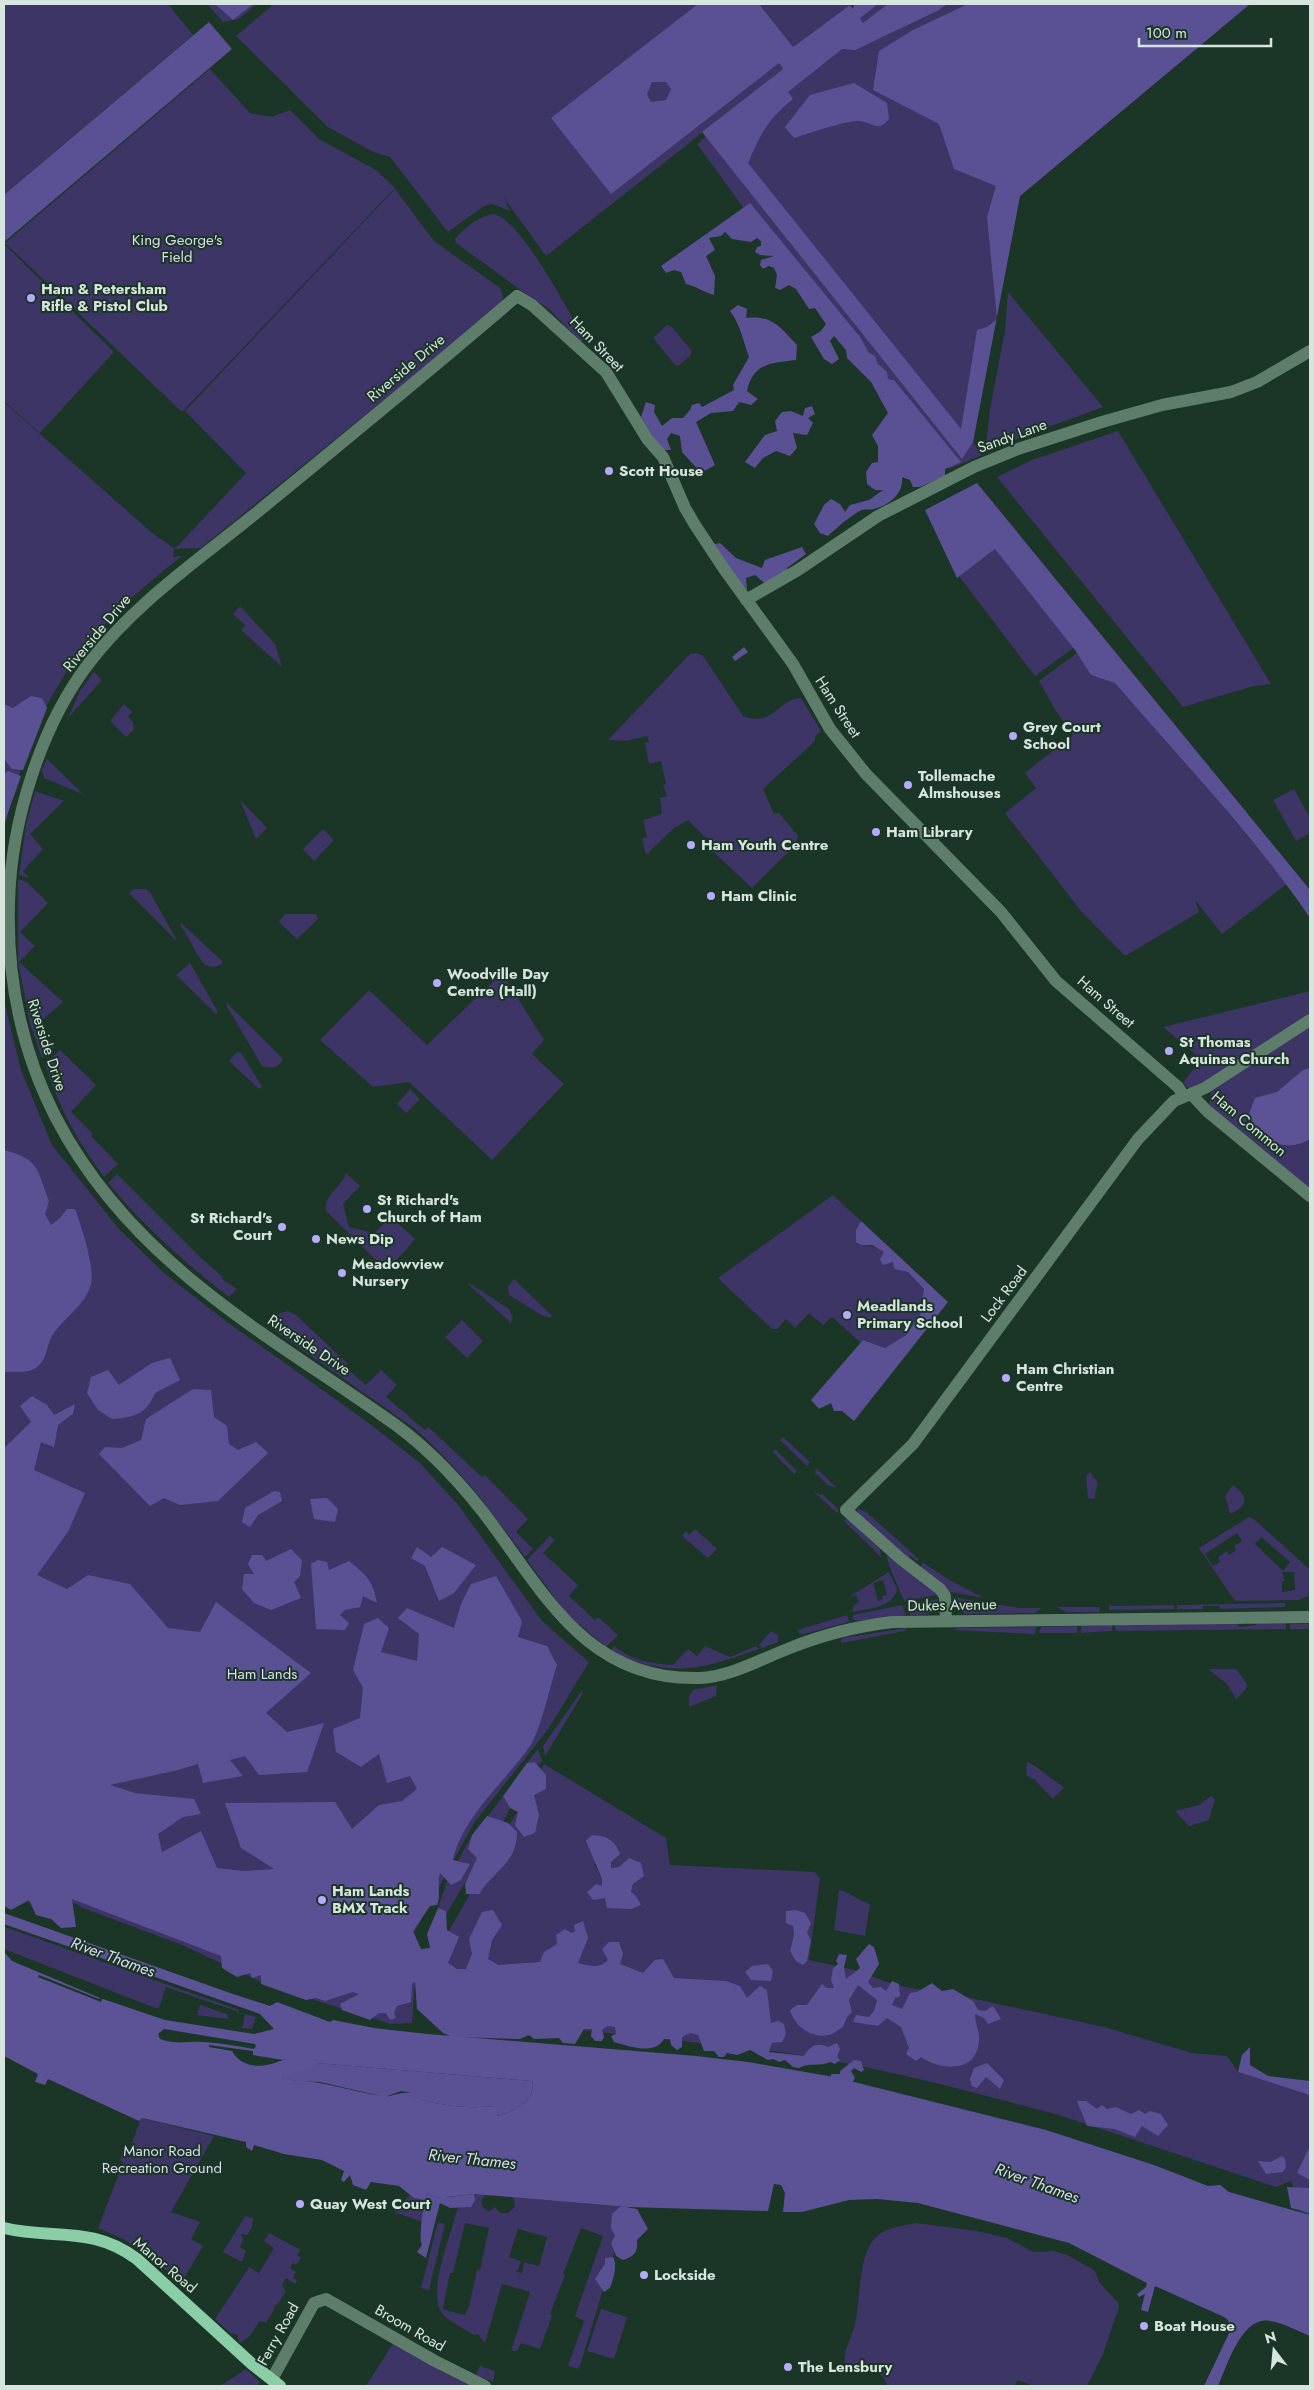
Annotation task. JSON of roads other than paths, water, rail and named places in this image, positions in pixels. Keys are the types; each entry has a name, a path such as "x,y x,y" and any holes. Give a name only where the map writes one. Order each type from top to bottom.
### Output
{"main road":[{"name":"Manor Road","path":"8,2229 94,2238 120,2248 137,2259 273,2384"}],"street":[{"name":"Ham Street","path":"517,296 532,305 606,372 648,440 663,457 685,508 746,600 792,664 830,729 866,774 1001,912 1056,980 1188,1095"},
{"name":"Riverside Drive","path":"517,296 345,440 149,598 89,664 51,728 34,771 20,818 9,876 8,959 19,1021 46,1098 74,1150 99,1188 116,1208 198,1286 256,1329 390,1420 434,1457 484,1514 520,1565 561,1616 607,1656"},
{"name":"Sandy Lane","path":"746,600 798,570 878,516 974,467 1018,449 1102,422 1162,405 1231,392 1257,382 1310,351"},
{"name":"Ham Common","path":"1310,1020 1205,1088 1188,1095 1310,1196"},
{"name":"Lock Road","path":"946,1620 945,1596 940,1589 901,1559 846,1510 913,1444 1138,1139 1170,1104 1188,1095"},
{"name":"Dukes Avenue","path":"607,1656 642,1671 670,1677 705,1678 733,1670 801,1644 868,1626 893,1622 1310,1617"},
{"name":"Ferry Road","path":"273,2384 312,2307 320,2300"},
{"name":"Broom Road","path":"320,2300 330,2300 436,2362 485,2386"}],"water":[{"path":"744,647 748,652 735,661 732,657"},
{"path":"1310,1068 1310,1139 1298,1144 1285,1145 1273,1142 1261,1135 1249,1114 1255,1098 1277,1092 1303,1070"},
{"path":"4,1913 233,1994 270,2006 277,2002 330,2022 333,2020 374,2028 427,2034 748,2062 834,2077 1046,2130 1154,2165 1208,2186 1220,2185 1229,2192 1310,2215 1310,2336 1280,2323 1260,2321 1251,2326 1237,2344 1218,2386 1204,2386 1230,2331 1228,2320 1224,2317 1155,2286 1148,2312 1141,2310 1145,2294 1139,2297 1137,2294 1146,2287 1147,2283 1069,2243 918,2203 877,2199 849,2200 802,2212 783,2212 785,2193 781,2185 774,2184 768,2211 628,2207 474,2194 447,2197 444,2205 440,2203 441,2198 427,2194 425,2200 414,2198 399,2186 371,2182 366,2190 353,2185 350,2175 344,2182 341,2180 344,2171 322,2160 284,2154 254,2145 252,2151 246,2147 246,2142 142,2118 139,2121 48,2079 45,2085 35,2082 38,2074 4,2056 4,1952 12,1961 100,1998 165,2020 254,2034 274,2029 260,2014 4,1924","holes":["164,2029 255,2044 256,2046 254,2049 209,2042 166,2041 160,2039 158,2034","209,2045 253,2051 253,2055 283,2060 290,2058 294,2070 313,2063 329,2064 532,2081 533,2088 527,2100 516,2109 497,2116 496,2106 454,2106 412,2097 412,2093 385,2096 309,2081 284,2080 275,2063 251,2065 240,2060 232,2051 209,2047"]}],"waterway":[{"name":"River Thames","path":"258,2078 312,2058"}],"place":[{"name":"Ham & Petersham Rifle & Pistol Club","path":"31,298"},
{"name":"Scott House","path":"609,471"},
{"name":"Grey Court School","path":"1013,736"},
{"name":"Tollemache Almshouses","path":"908,785"},
{"name":"Ham Library","path":"876,832"},
{"name":"Ham Youth Centre","path":"691,845"},
{"name":"Ham Clinic","path":"711,896"},
{"name":"Woodville Day Centre (Hall)","path":"437,983"},
{"name":"St Thomas Aquinas Church","path":"1169,1051"},
{"name":"St Richard's Church of Ham","path":"367,1209"},
{"name":"St Richard's Court","path":"282,1227"},
{"name":"News Dip","path":"316,1239"},
{"name":"Meadowview Nursery","path":"342,1273"},
{"name":"Meadlands Primary School","path":"847,1315"},
{"name":"Ham Christian Centre","path":"1006,1378"},
{"name":"Ham Lands BMX Track","path":"322,1900"},
{"name":"Quay West Court","path":"300,2204"},
{"name":"Lockside","path":"644,2275"},
{"name":"Boat House","path":"1144,2326"},
{"name":"The Lensbury","path":"788,2367"}],"park label":[{"name":"King George's Field","path":"177,248"},
{"name":"Ham Lands","path":"262,1674"},
{"name":"Manor Road Recreation Ground","path":"162,2160"}]}
